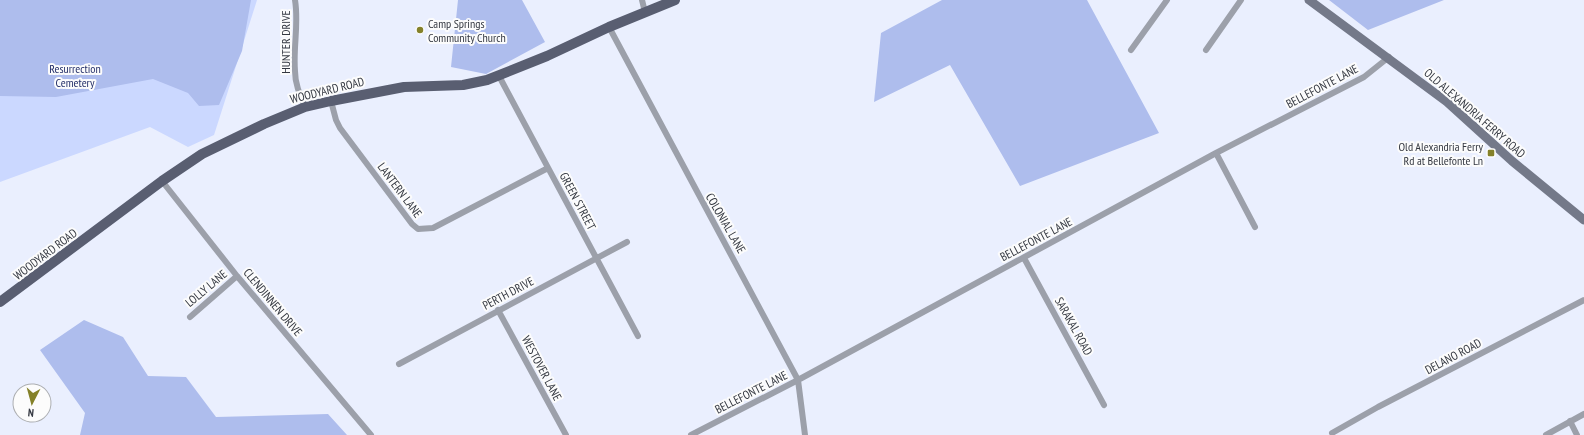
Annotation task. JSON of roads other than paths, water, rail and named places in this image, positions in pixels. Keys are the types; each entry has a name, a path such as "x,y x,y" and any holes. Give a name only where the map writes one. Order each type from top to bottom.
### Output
{"main road":[{"name":"WOODYARD ROAD","path":"0,302 162,181 216,147 264,124 305,107 331,101 409,86 476,83 499,76 609,27 675,0"},
{"name":"OLD ALEXANDRIA FERRY ROAD","path":"1309,0 1389,57 1447,102 1512,161 1584,220"}],"street":[{"name":"HUNTER DRIVE","path":"295,0 297,11 295,72 298,89 305,107"},
{"path":"642,0 645,12"},
{"path":"1131,50 1167,0"},
{"path":"1206,50 1241,0"},
{"name":"COLONIAL LANE","path":"609,27 798,380 805,435"},
{"name":"BELLEFONTE LANE","path":"691,435 798,380 1216,153 1364,77 1389,57"},
{"name":"GREEN STREET","path":"499,76 638,336"},
{"name":"LANTERN LANE","path":"331,101 336,120 340,128 412,224 418,229 433,228 548,168"},
{"path":"1216,153 1255,227"},
{"name":"CLENDINNEN DRIVE","path":"162,181 238,276 371,435"},
{"name":"PERTH DRIVE","path":"399,364 627,242"},
{"name":"SARAKAL ROAD","path":"1024,258 1104,405"},
{"name":"LOLLY LANE","path":"190,317 238,276"},
{"name":"DELANO ROAD","path":"1332,433 1378,406 1584,300"},
{"name":"WESTOVER LANE","path":"498,310 566,435"},
{"path":"1546,435 1584,414"},
{"path":"1570,421 1577,435"}],"place":[{"name":"Camp Springs Community Church","path":"420,30"},
{"name":"Old Alexandria Ferry Rd at Bellefonte Ln","path":"1491,153"}],"park label":[{"name":"Resurrection Cemetery","path":"75,75"}]}
